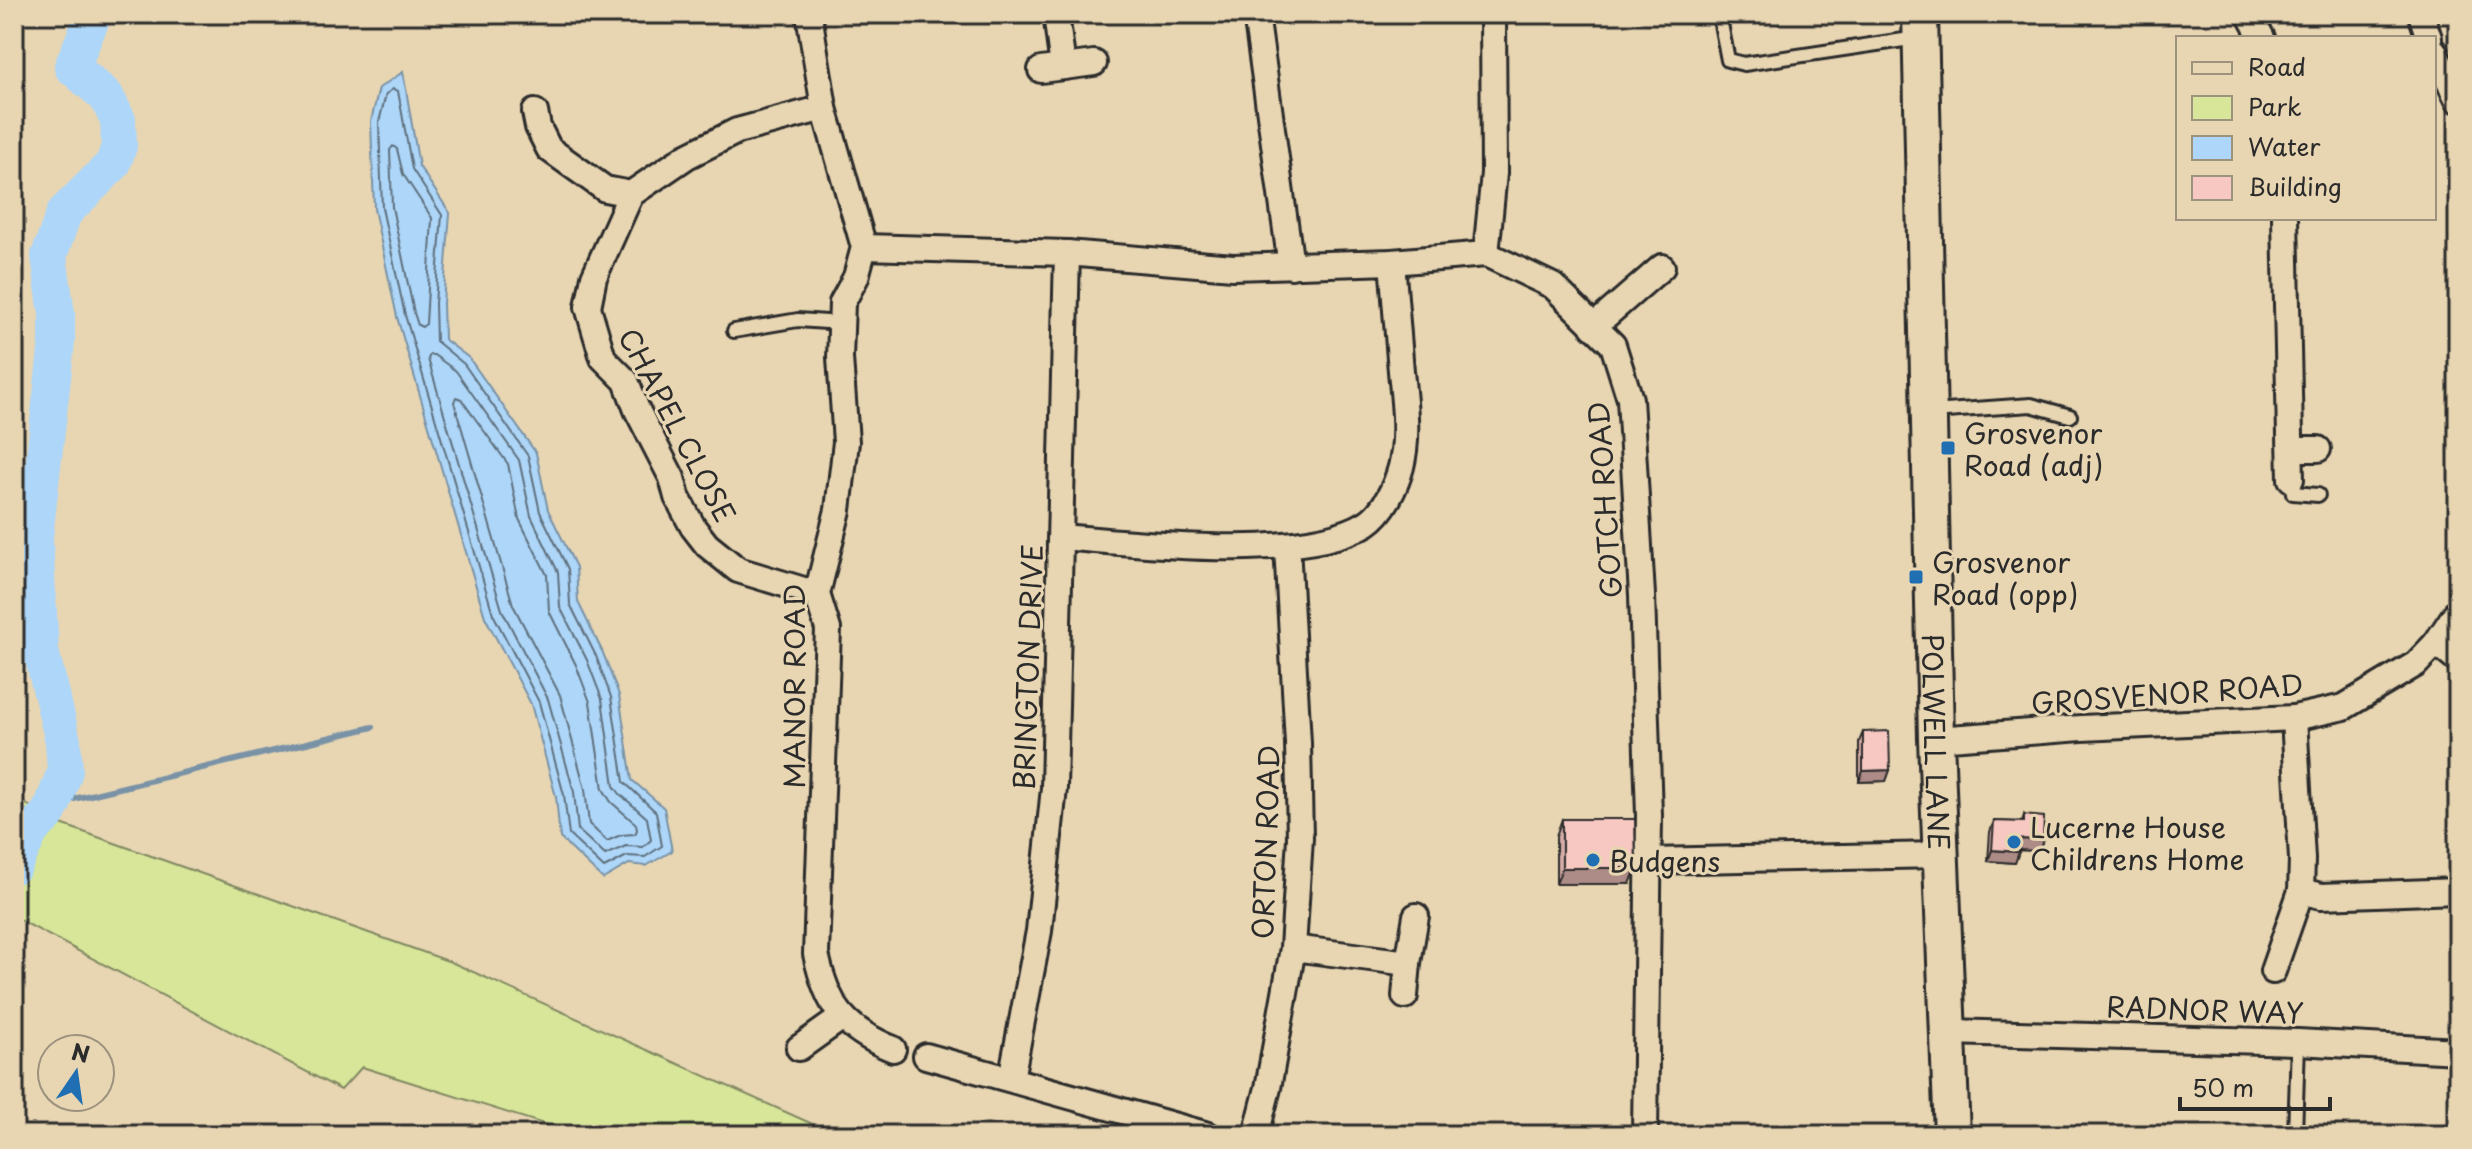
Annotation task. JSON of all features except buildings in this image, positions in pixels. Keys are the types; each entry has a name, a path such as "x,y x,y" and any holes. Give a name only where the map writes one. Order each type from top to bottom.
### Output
{"street":[{"path":"809,14 824,108 864,247 1067,253 1233,267 1392,262 1486,254 1494,173 1493,14"},
{"path":"1056,14 1052,69 1094,63"},
{"path":"1256,14 1291,266"},
{"path":"2249,14 2261,36"},
{"path":"2421,14 2428,36"},
{"name":"POLWELL LANE","path":"1920,26 1936,739 1952,1135"},
{"path":"2436,55 2458,100"},
{"path":"535,112 538,127 549,149 605,189 631,194 687,156 737,131 824,108"},
{"name":"CHAPEL CLOSE","path":"631,194 594,277 588,307 603,358 626,381 637,410 672,478 677,497 707,545 738,570 817,594"},
{"path":"2285,220 2291,479"},
{"name":"MANOR ROAD","path":"864,247 856,277 842,303 840,358 846,442 838,510 817,594 828,629 816,954 828,997 841,1018 868,1039 893,1049"},
{"name":"BRINGTON DRIVE","path":"1011,1079 1039,931 1054,788 1067,253"},
{"name":"GOTCH ROAD","path":"1486,254 1553,286 1613,345 1630,399 1642,595 1649,861 1645,1135"},
{"path":"1061,537 1118,542 1287,546 1338,535 1368,522 1388,499 1400,468 1406,433 1392,262"},
{"path":"1593,327 1662,267"},
{"path":"2291,449 2318,449"},
{"name":"ORTON ROAD","path":"1256,1135 1268,1088 1293,948 1300,838 1287,546"},
{"name":"GROSVENOR ROAD","path":"1936,739 2082,728 2294,718 2344,707 2416,664 2436,643 2458,610"},
{"path":"2436,643 2458,661"},
{"path":"2273,971 2301,891 2301,813 2294,718"},
{"path":"1649,861 1940,855"},
{"path":"2301,891 2321,896 2458,891"},
{"path":"1405,996 1416,916"},
{"path":"1293,948 1408,963"},
{"path":"799,1048 841,1018"},
{"name":"RADNOR WAY","path":"1950,1032 2298,1042 2458,1051"},
{"path":"926,1056 1208,1135"}],"lane":[{"path":"1719,14 1728,60 1744,64 1920,26"},
{"path":"734,331 798,320 841,323"},
{"path":"1929,412 2031,405 2070,416"},
{"path":"2291,479 2293,493 2318,495"},
{"path":"2295,1135 2298,1042"}],"green space":[{"path":"14,797 61,824 451,962 837,1135 579,1135 362,1067 341,1090 14,917"}],"water":[{"path":"403,72 419,166 450,213 443,303 444,339 469,358 536,453 548,510 576,567 578,602 619,695 632,780 664,808 672,851 646,866 629,864 603,879 560,838 556,797 531,704 485,617 397,317 374,209 371,121 379,88"}],"waterway":[{"path":"14,866 32,829 47,815 53,804 65,771 63,741 41,651 35,537 57,342 57,314 49,256 64,213 113,164 119,146 118,120 106,96 72,67 94,14"},
{"path":"53,804 373,727"}],"place":[{"name":"Grosvenor Road (adj)","path":"1948,448"},
{"name":"Grosvenor Road (opp)","path":"1916,577"},
{"name":"Lucerne House Childrens Home","path":"2014,842"},
{"name":"Budgens","path":"1593,860"}]}
